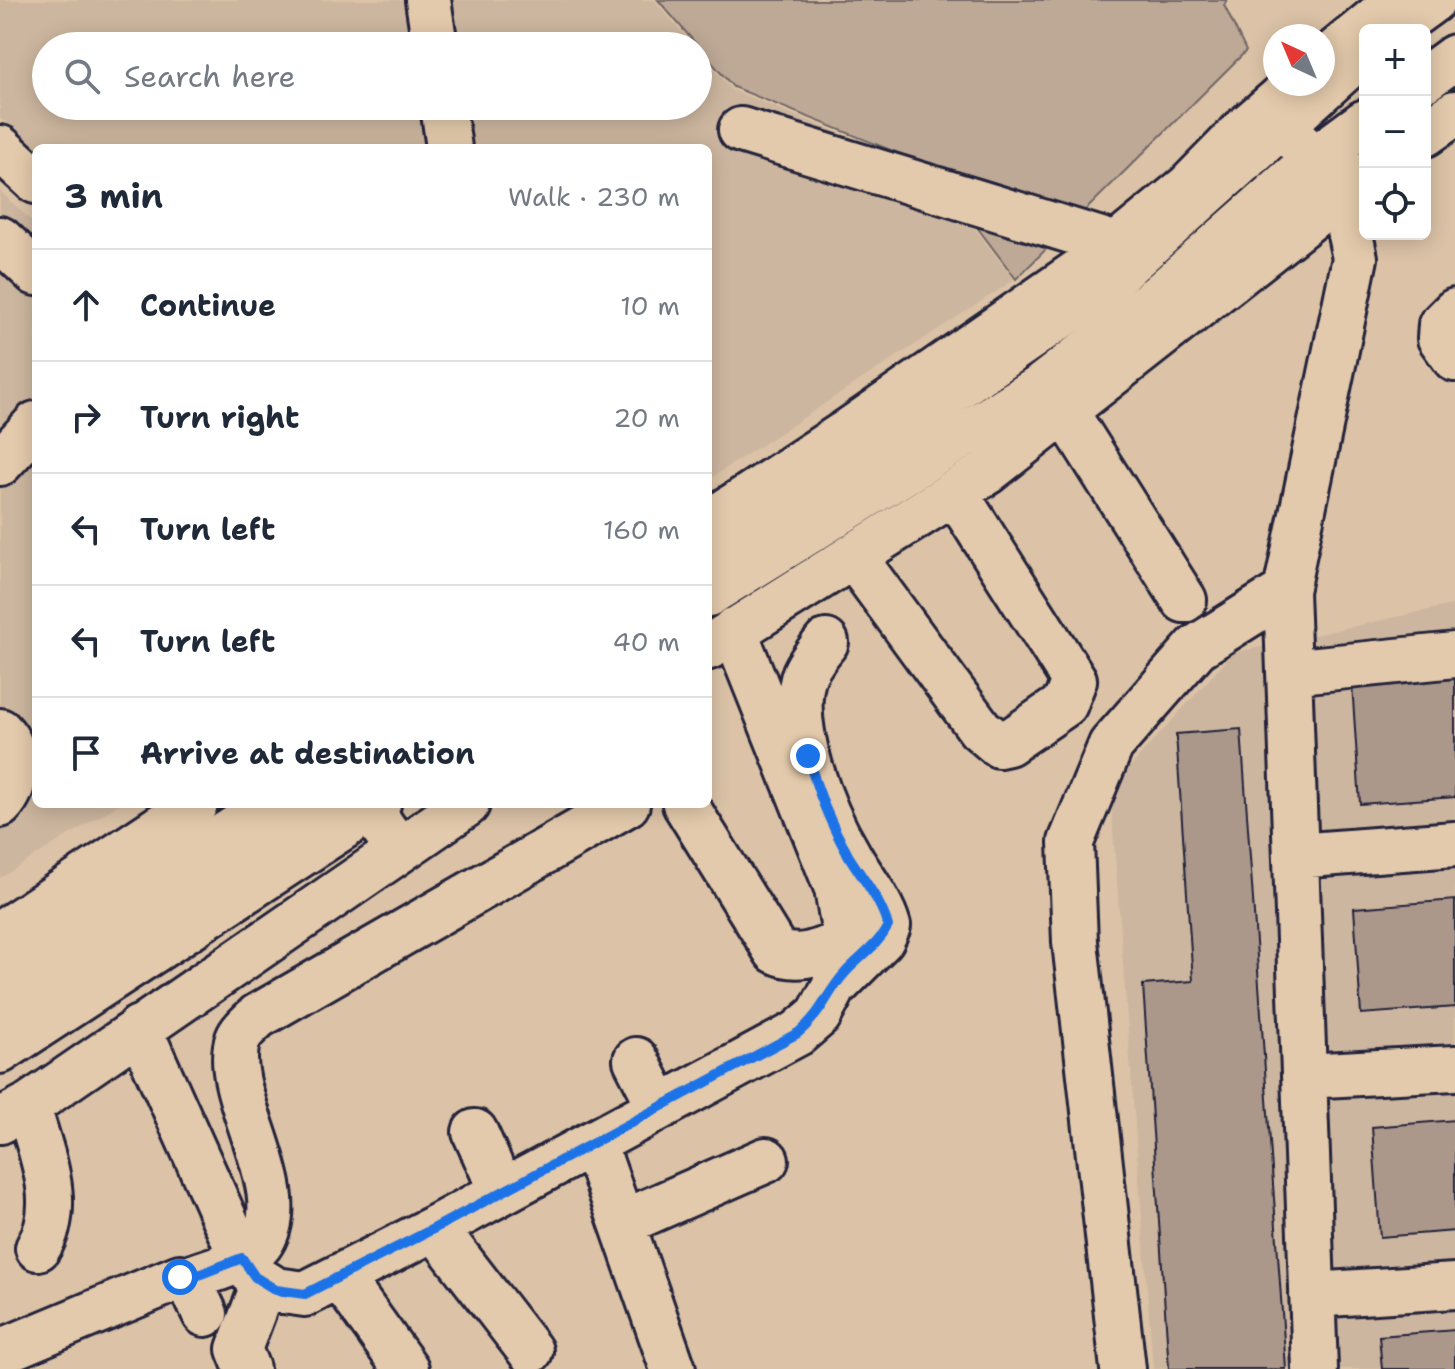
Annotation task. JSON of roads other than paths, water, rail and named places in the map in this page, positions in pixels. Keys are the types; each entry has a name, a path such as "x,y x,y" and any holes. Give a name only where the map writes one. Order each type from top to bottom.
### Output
{"main road":[{"path":"428,0 433,32"},
{"path":"1335,52 1398,0"},
{"path":"1400,24 1433,0"},
{"path":"1431,32 1455,15"},
{"path":"1431,75 1455,57"},
{"path":"139,1028 253,1270 276,1290 305,1294 435,1228 798,1033 819,1015 834,987 846,941 837,888 721,639 956,494 1065,411 1309,141 1359,61"},
{"path":"712,592 1038,389 1159,296 1359,88"},
{"path":"1431,130 1455,113"},
{"path":"445,120 448,144"},
{"path":"712,520 844,434 1117,245 1189,186 1359,124"},
{"path":"741,130 1117,245"},
{"path":"712,548 836,471 1309,141"},
{"path":"712,578 849,492 1061,348 1173,260 1309,141"},
{"path":"1309,141 1344,206 1355,258 1286,591 1315,1369"},
{"path":"0,239 32,269"},
{"path":"1455,311 1441,325 1440,338 1455,359"},
{"path":"1065,411 1184,600"},
{"path":"0,463 32,428"},
{"path":"854,557 980,729 999,745 1008,743 1065,704 1074,680 956,494"},
{"path":"1123,1369 1075,942 1071,842 1111,745 1197,647 1286,591"},
{"path":"826,642 804,676 801,705 808,756 818,796 848,854 885,914 888,926 882,939 834,987"},
{"path":"1289,672 1455,655"},
{"path":"0,731 8,739 15,760 11,794 0,805"},
{"path":"0,934 189,808"},
{"path":"0,981 267,808"},
{"path":"0,1024 359,808"},
{"path":"0,1051 316,843 360,808"},
{"path":"364,808 398,849"},
{"path":"38,1248 47,1232 50,1188 14,1114 461,808"},
{"path":"247,1369 239,1349 253,1270 272,1209 237,1070 238,1039 258,1016 620,808"},
{"path":"687,808 776,951 789,957 810,955 846,941"},
{"path":"1296,856 1455,844"},
{"path":"636,1060 660,1107"},
{"path":"1304,1076 1455,1068"},
{"path":"475,1132 502,1192"},
{"path":"594,1143 673,1369"},
{"path":"622,1223 766,1160"},
{"path":"435,1228 530,1351"},
{"path":"0,1352 180,1277 197,1296 253,1270"},
{"path":"340,1277 406,1369"},
{"path":"1312,1295 1455,1286"}]}
